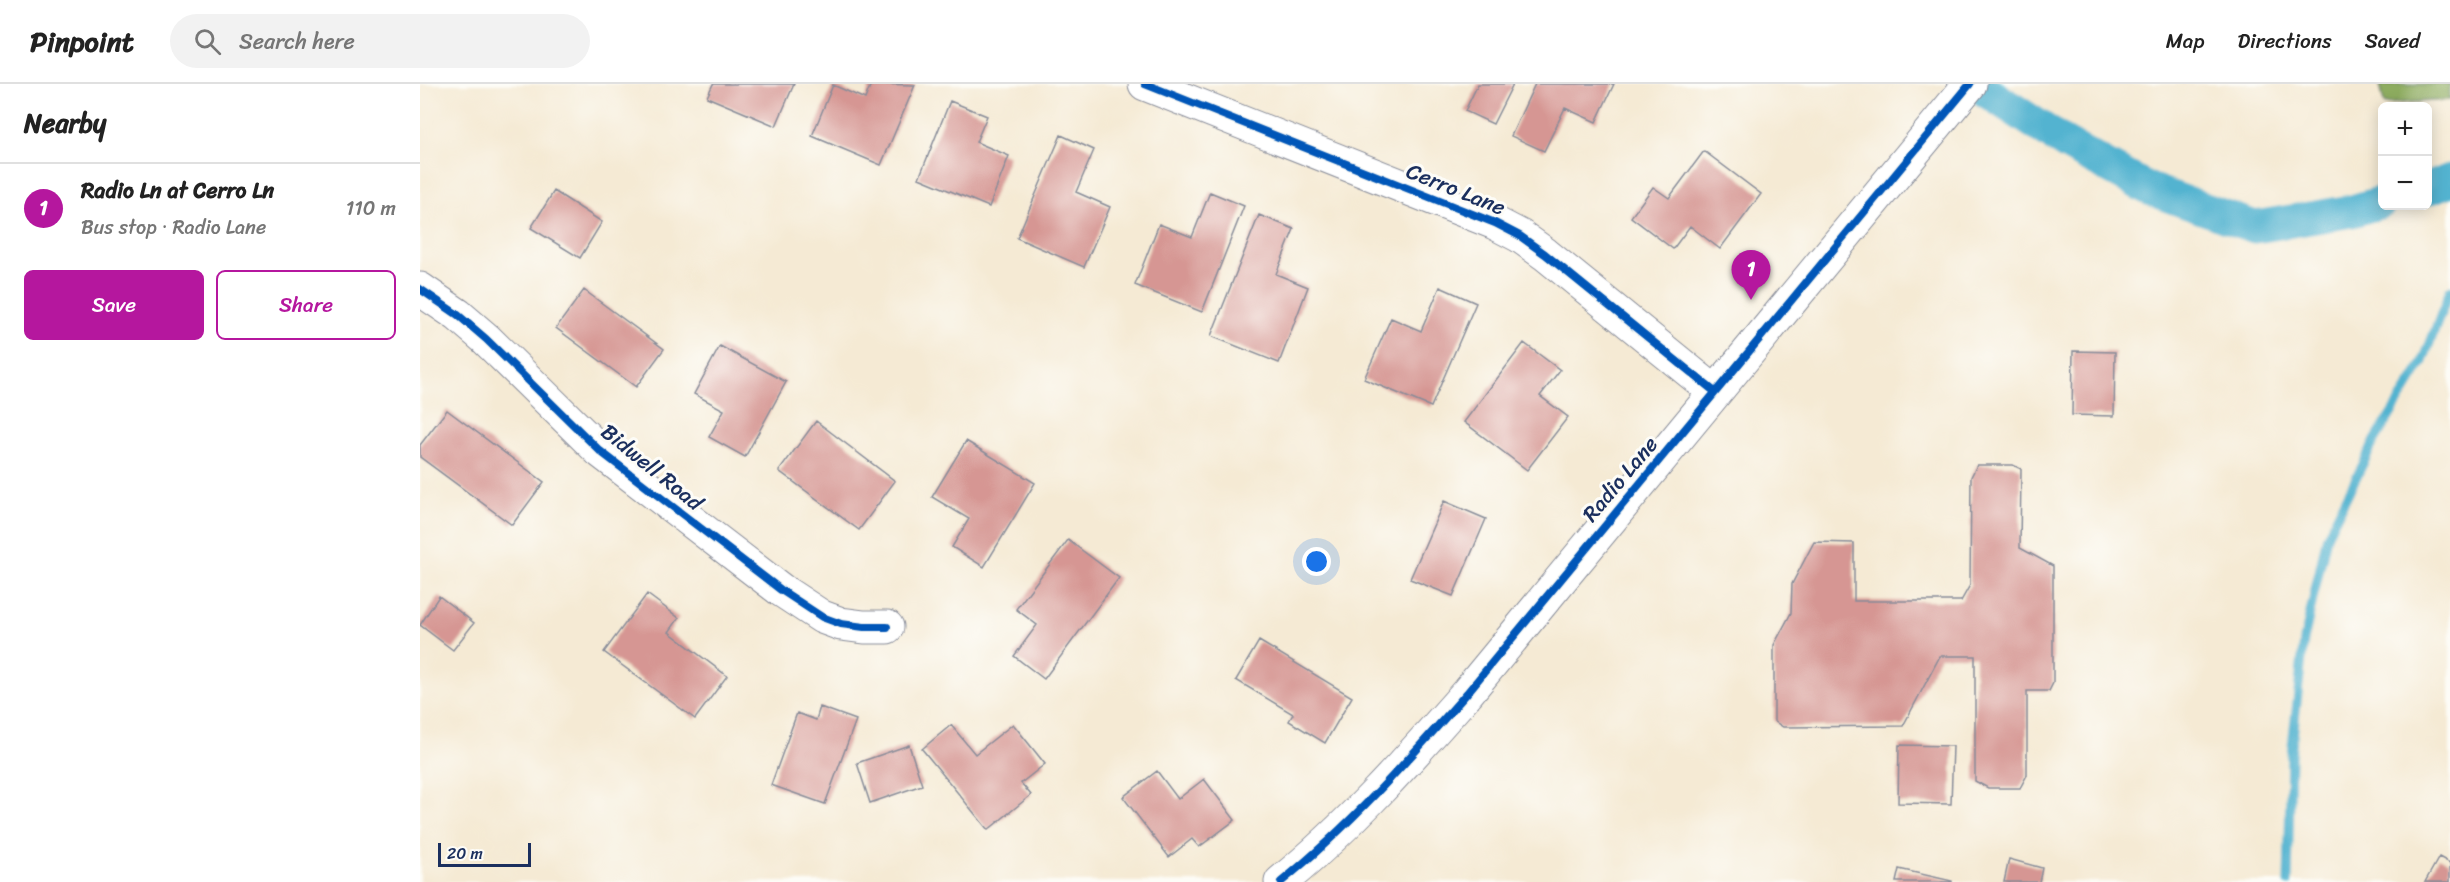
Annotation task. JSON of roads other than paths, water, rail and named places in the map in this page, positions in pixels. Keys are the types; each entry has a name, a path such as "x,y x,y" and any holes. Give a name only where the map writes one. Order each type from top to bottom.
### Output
{"street":[{"name":"Cerro Lane","path":"1145,84 1495,223 1520,236 1592,290 1715,392"},
{"name":"Radio Lane","path":"1281,882 1308,860 1407,761 1962,94"},
{"name":"Bidwell Road","path":"420,289 458,315 486,339 600,451 789,595 822,617 841,624 887,627"}],"waterway":[{"path":"1975,84 2066,144 2149,189 2255,227 2352,211 2378,203"},
{"path":"2432,187 2450,180"},
{"path":"2288,882 2291,755 2304,640 2327,536 2374,442 2422,364 2450,290"}],"place":[{"name":"Radio Ln at Cerro Ln","path":"1751,300"}]}
